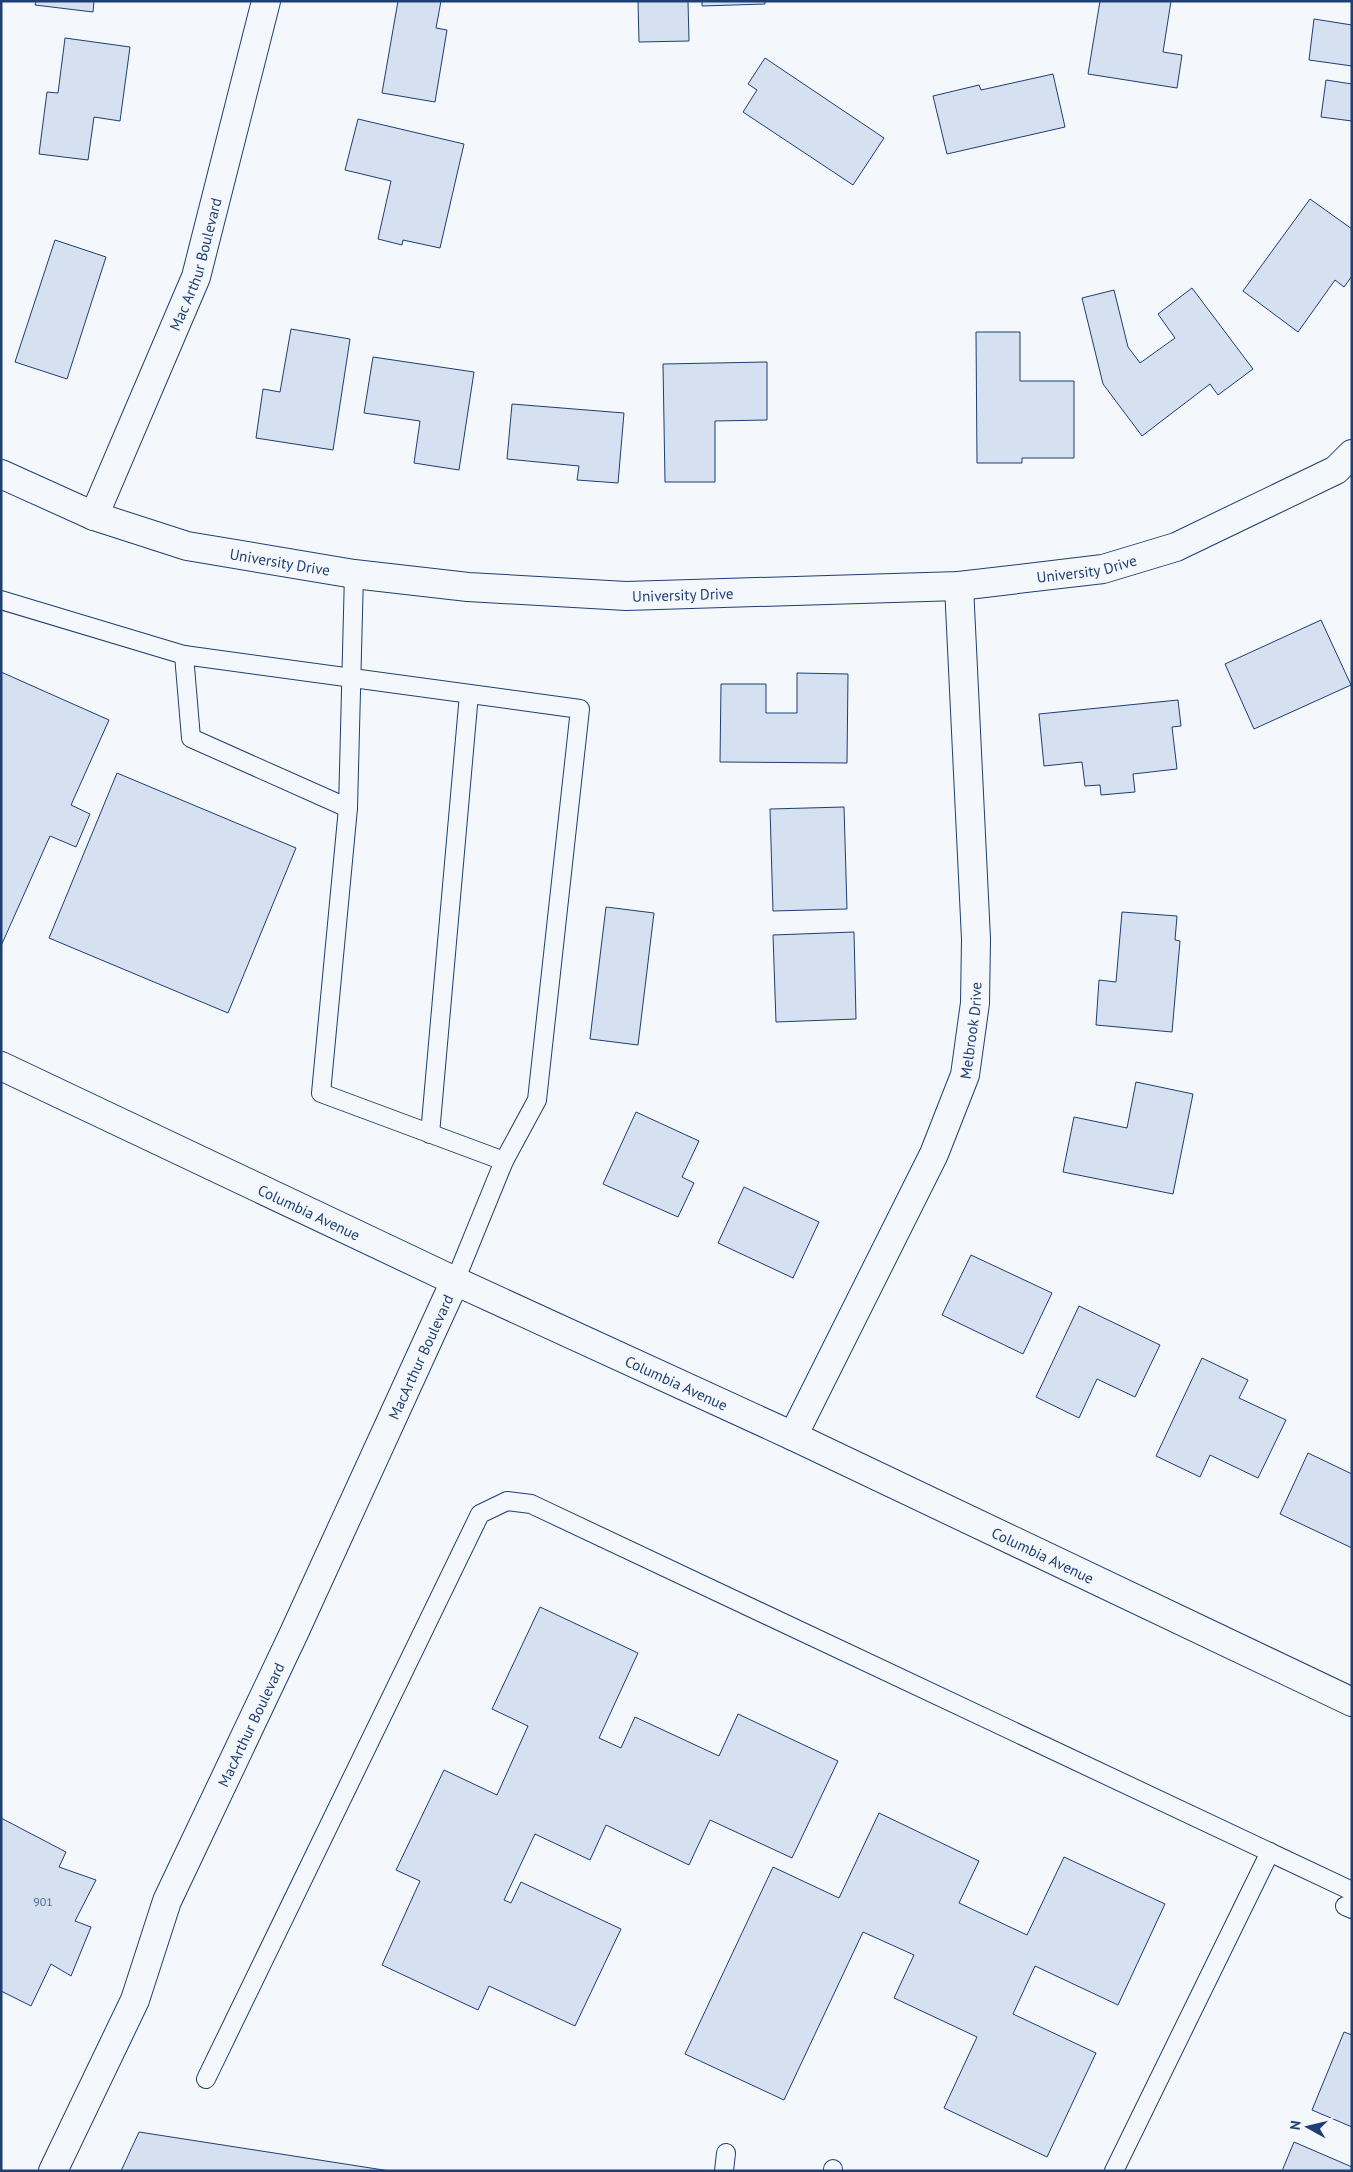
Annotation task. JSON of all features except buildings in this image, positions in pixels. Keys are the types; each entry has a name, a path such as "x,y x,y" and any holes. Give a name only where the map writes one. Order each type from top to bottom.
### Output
{"street":[{"name":"Mac Arthur Boulevard","path":"94,516 196,277 266,1"},
{"name":"University Drive","path":"1,474 94,516 187,546 354,574 468,587 626,596 959,586 1103,569 1176,547 1336,470 1352,454"},
{"name":"Melbrook Drive","path":"793,1436 934,1154 966,1075 975,1003 976,939 959,586"},
{"name":"Columbia Avenue","path":"1,1066 455,1281 793,1436 1352,1702"},
{"name":"MacArthur Boulevard","path":"54,2171 134,2000 167,1901 294,1633 455,1281"}],"lane":[{"path":"354,574 353,679 348,808 321,1093 504,1161"},
{"path":"1,600 184,655 580,708 536,1100 504,1161 455,1281"},
{"path":"184,655 191,738 348,808"},
{"path":"430,1134 468,694"},
{"path":"206,2079 480,1514 507,1501 531,1504 1270,1852 1350,1902"},
{"path":"1114,2171 1270,1852"},
{"path":"724,2171 726,2153"}]}
